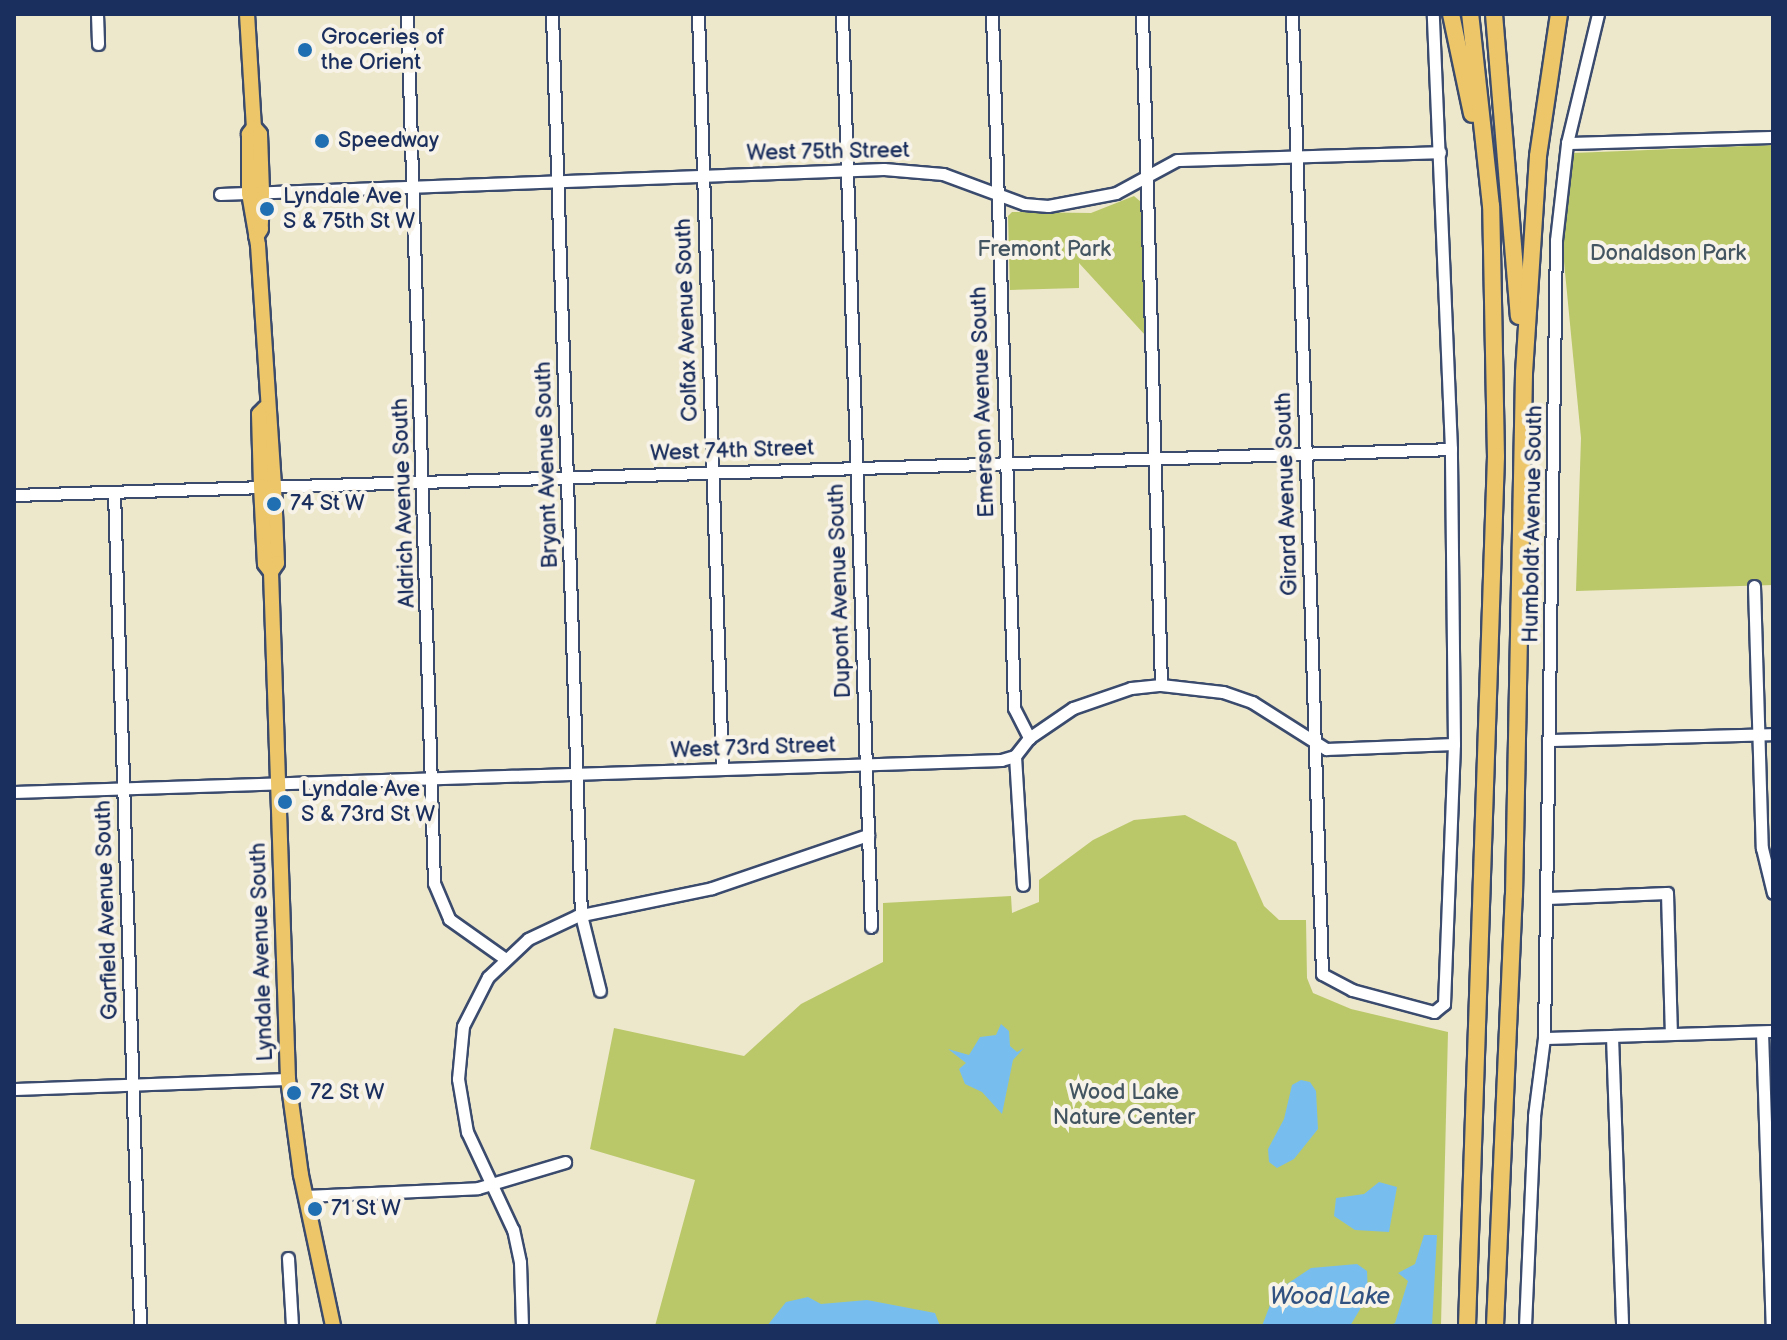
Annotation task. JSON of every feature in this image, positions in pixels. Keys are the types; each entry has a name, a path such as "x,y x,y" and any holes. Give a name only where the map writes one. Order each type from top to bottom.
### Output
{"highway":[{"path":"1451,14 1491,206"},
{"path":"1467,1326 1496,457 1491,206 1470,14"},
{"path":"1494,14 1524,373"},
{"path":"1495,1326 1514,895 1524,373 1538,156 1559,14"}],"main road":[{"name":"Lyndale Avenue South","path":"247,14 254,127 249,134 261,229 256,237 265,408 270,413 265,564 271,572 288,1079 305,1196 333,1326"}],"street":[{"path":"97,14 98,44"},
{"name":"Aldrich Avenue South","path":"407,14 424,481 434,883 441,909 504,958"},
{"name":"Bryant Avenue South","path":"552,14 581,915 600,991"},
{"name":"Colfax Avenue South","path":"698,14 722,769"},
{"name":"Dupont Avenue South","path":"842,14 871,927"},
{"name":"Emerson Avenue South","path":"992,14 1014,708 1029,738"},
{"path":"1142,14 1161,685"},
{"name":"Girard Avenue South","path":"1292,14 1322,974 1352,990 1434,1012 1442,1009 1454,744"},
{"path":"1023,885 1015,756 1029,738 1073,708 1102,696 1161,685 1192,686 1252,702 1326,749 1454,744 1451,449 1433,14"},
{"name":"Humboldt Avenue South","path":"1525,1326 1534,1116 1544,1038 1556,240 1567,143 1598,14"},
{"path":"1567,143 1773,137"},
{"name":"West 75th Street","path":"220,194 847,170 943,174 1024,204 1071,205 1116,193 1177,160 1440,152"},
{"name":"West 74th Street","path":"14,495 1451,449"},
{"name":"Garfield Avenue South","path":"114,492 140,1326"},
{"path":"1754,586 1762,848 1773,893"},
{"path":"1548,740 1773,734"},
{"name":"West 73rd Street","path":"14,792 866,765 1015,756"},
{"path":"522,1326 520,1262 491,1183 467,1132 459,1053 472,1001 504,958 539,932 581,915 712,888 868,835"},
{"path":"1547,898 1667,893 1671,1034"},
{"path":"1544,1038 1768,1031 1772,1326"},
{"path":"1612,1036 1622,1326"},
{"path":"14,1089 288,1079"},
{"path":"305,1196 478,1188 565,1162"},
{"path":"288,1258 292,1326"}],"green space":[{"name":"Donaldson Park","path":"1773,145 1773,585 1576,591 1581,438 1562,241 1573,153"},
{"name":"Fremont Park","path":"1134,196 1141,202 1145,335 1079,263 1079,288 1010,290 1008,216 1012,212 1091,213"},
{"name":"Wood Lake Nature Center","path":"1185,815 1236,842 1264,906 1279,920 1306,920 1307,978 1313,993 1351,1009 1448,1032 1441,1326 655,1326 695,1180 590,1149 614,1028 744,1056 801,1004 883,962 883,903 1011,896 1012,913 1039,902 1039,880 1093,840 1134,820"}],"water":[{"path":"1001,1024 1009,1031 1010,1046 1017,1052 1024,1048 1013,1060 1002,1114 982,1092 965,1084 959,1069 966,1063 948,1049 969,1055 980,1037 996,1035"},
{"path":"1301,1080 1310,1082 1316,1091 1318,1129 1294,1159 1277,1168 1269,1162 1268,1149 1284,1119 1292,1085"},
{"path":"1379,1182 1397,1187 1389,1232 1355,1230 1334,1216 1336,1198 1364,1194"},
{"path":"1424,1235 1437,1235 1432,1326 1389,1326 1395,1323 1408,1281 1398,1273 1415,1264"},
{"name":"Wood Lake","path":"1357,1264 1367,1271 1368,1296 1350,1326 1262,1326 1275,1292 1311,1268"},
{"path":"808,1297 821,1304 867,1300 935,1313 940,1326 767,1326 786,1302"}],"place":[{"name":"Groceries of the Orient","path":"305,50"},
{"name":"Speedway","path":"322,141"},
{"name":"Lyndale Ave S & 75th St W","path":"267,209"},
{"name":"74 St W","path":"274,504"},
{"name":"Lyndale Ave S & 73rd St W","path":"285,802"},
{"name":"72 St W","path":"294,1093"},
{"name":"71 St W","path":"315,1209"}]}
